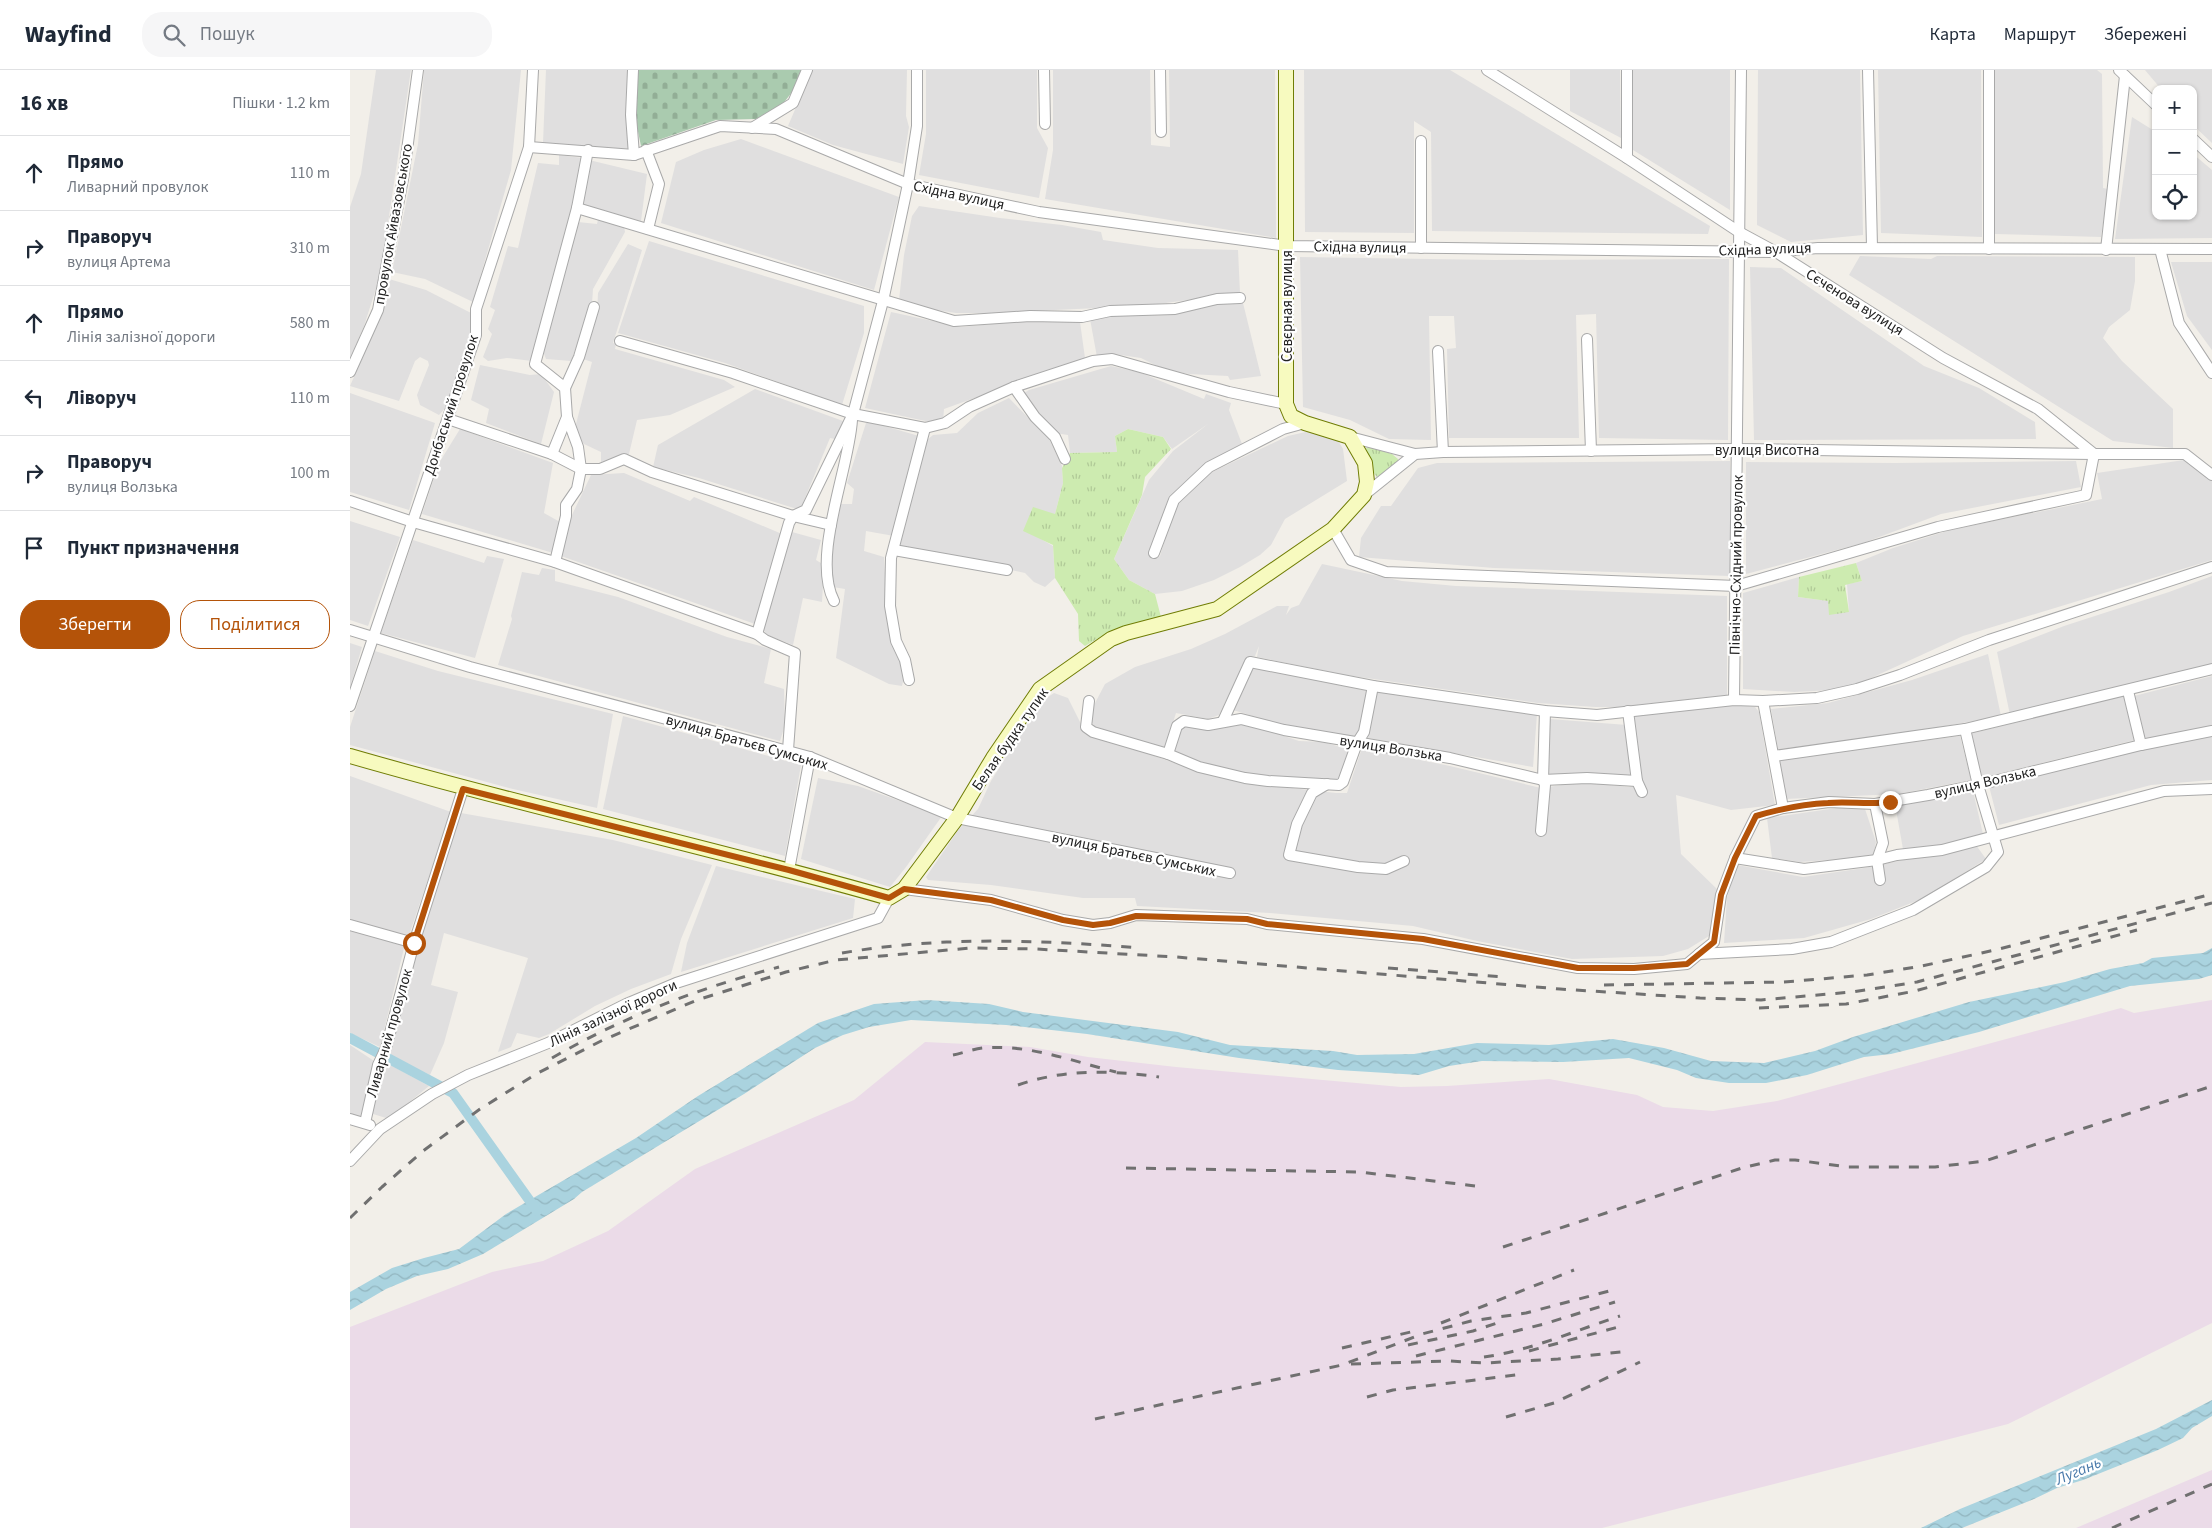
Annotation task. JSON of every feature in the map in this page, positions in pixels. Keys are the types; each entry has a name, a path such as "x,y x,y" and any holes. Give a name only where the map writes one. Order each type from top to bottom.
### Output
{"street":[{"name":"провулок Айвазовського","path":"350,372 378,310 403,179 418,70"},
{"name":"Донбаський провулок","path":"350,706 476,335 476,309 528,147 533,70"},
{"path":"633,70 631,115 634,154"},
{"path":"752,128 793,103 807,70"},
{"path":"834,601 830,593 826,564 831,526 851,439 853,414 883,301 908,184 917,126 917,70"},
{"path":"1044,70 1045,124"},
{"path":"1160,70 1161,132"},
{"name":"Сєвєрная вулиця","path":"1286,70 1286,404"},
{"name":"Сєченова вулиця","path":"1487,70 1627,158 1739,232 1776,252 1943,358 2038,409 2094,454"},
{"path":"1627,158 1628,70"},
{"name":"Північно-Східний провулок","path":"1734,700 1741,70"},
{"path":"1868,70 1872,247"},
{"path":"1989,70 1989,249"},
{"path":"2122,73 2152,101"},
{"path":"2106,250 2122,73"},
{"name":"Східна вулиця","path":"528,147 634,154 720,126 776,129 908,184 1039,212 1287,246 1739,252 1872,247 2106,250 2212,249"},
{"path":"1420,141 1421,248"},
{"path":"2197,143 2212,157"},
{"path":"565,388 535,364 577,208 588,150"},
{"path":"646,150 659,184 648,229"},
{"path":"577,208 954,322 1030,316 1082,317 1110,311 1174,309 1217,300 1240,298"},
{"path":"2160,249 2179,323 2212,373"},
{"path":"555,562 566,516 566,505 577,489 582,469 578,447 567,417 565,388 579,357 594,307"},
{"path":"1587,340 1591,451"},
{"path":"620,341 733,373 853,414 925,428 946,424 969,407 1014,387 1093,361 1112,359 1229,392 1286,404 1291,416 1305,423 1350,437 1365,464 1367,482 1364,495"},
{"path":"1438,351 1443,452"},
{"path":"1014,387 1036,417 1055,438 1065,459"},
{"path":"757,634 789,523 793,516 806,510 853,414"},
{"path":"552,454 567,417"},
{"path":"448,419 552,454 582,469 600,469 624,459 652,472 831,526"},
{"path":"1154,554 1174,500 1209,467 1284,429 1305,423"},
{"path":"909,680 905,660 896,641 890,606 891,558 925,428"},
{"name":"вулиця Висотна","path":"1350,437 1415,454 1443,452 1737,449 2185,454 2212,475"},
{"path":"1364,495 1415,454"},
{"path":"1333,529 1351,560 1386,572 1736,586 1938,527 2086,495 2094,454"},
{"name":"Белая будка тупик","path":"889,898 904,889 957,818 993,758 1040,689 1100,646 1126,632 1217,609 1333,529 1364,495"},
{"path":"350,501 413,522 555,562 757,634 765,640 795,653 788,750"},
{"path":"894,550 1007,570"},
{"path":"1223,721 1250,662 1373,686 1545,711 1597,715 1734,700 1763,701 1817,698 1857,689 1900,676 1989,640 2212,568"},
{"name":"вулиця Братьєв Сумських","path":"350,630 470,667 788,750 810,757 957,818 1230,874"},
{"path":"1774,756 1965,730 2212,669"},
{"path":"1089,702 1086,727 1093,732 1168,754 1199,767 1245,778 1297,784 1339,786 1343,782 1357,744 1364,732 1373,686"},
{"path":"2128,691 2141,745"},
{"path":"1763,701 1783,808"},
{"path":"1541,831 1545,785 1543,780 1545,711"},
{"path":"1628,711 1637,781 1642,792"},
{"name":"вулиця Волзька","path":"1168,754 1177,726 1184,721 1208,725 1241,719 1284,730 1357,744 1450,758 1543,780 1587,778 1637,781"},
{"path":"1700,954 1792,949 1831,942 1913,910 1986,867 1998,852 1995,836 1978,785 1965,730"},
{"name":"вулиця Волзька","path":"1735,858 1756,816 1783,808 1829,802 1875,804 1978,785 2141,745 2212,731"},
{"path":"350,756 463,789 789,870 889,898"},
{"path":"789,870 810,757"},
{"path":"1328,784 1312,793 1297,824 1289,855 1358,867 1386,869 1404,861"},
{"path":"904,889 991,900 1063,920 1093,925 1110,923 1136,916 1247,919 1267,924 1423,939 1578,968 1634,968 1687,964 1714,942 1721,895 1735,858 1804,869 1877,860 1897,855 1942,850 2164,791 2212,788"},
{"name":"Ливарний провулок","path":"365,1123 378,1065 386,1048 414,943 463,789"},
{"path":"1875,804 1883,843 1877,860 1880,880"},
{"name":"Лінія залізної дороги","path":"350,1161 380,1129 432,1094 451,1084 548,1043 626,1004 676,982 878,918 889,898"},
{"path":"350,925 414,943"},
{"path":"350,1119 380,1129"}],"shaded area":[{"path":"376,70 411,70 380,276 364,326 350,359 350,207 361,174"},
{"path":"424,70 521,70 511,170 473,302 425,279 392,272 418,144"},
{"path":"546,70 629,70 630,149 543,143"},
{"path":"812,70 907,70 906,116 909,127 903,164 833,145 788,126"},
{"path":"926,70 1037,70 1037,128 1048,148 1039,198 919,175 926,134"},
{"path":"1053,70 1150,70 1151,145 1170,147 1169,70 1275,70 1276,238 1045,199 1053,150"},
{"path":"1304,70 1450,70 1710,226 1708,234 1432,231 1431,132 1414,121 1414,233 1305,232"},
{"path":"1570,70 1620,70 1621,138 1570,111"},
{"path":"1633,70 1730,70 1730,210 1633,150"},
{"path":"1758,70 1860,70 1863,235 1791,242 1757,225"},
{"path":"1878,70 1981,70 1982,237 1881,233"},
{"path":"1995,70 2097,70 2102,74 2103,188 2108,189 2101,237 1995,234"},
{"path":"2145,70 2212,70 2212,143 2197,129 2197,85 2158,85"},
{"path":"2132,117 2152,130 2152,220 2197,220 2197,157 2212,170 2212,238 2115,239"},
{"path":"741,139 899,197 874,290 661,223 676,162 704,150"},
{"path":"559,155 583,158 532,361 507,358 488,361 483,357 492,334 488,329 495,310 490,307 508,246 518,248 538,163 559,165"},
{"path":"589,160 647,174 641,221 582,205"},
{"path":"919,206 1062,225 1101,232 1103,240 1158,248 1238,250 1240,293 1143,306 990,313 956,313 936,310 899,300 904,255 912,216"},
{"path":"598,220 624,226 625,232 593,289 592,304 571,361 546,359 542,348 578,222 597,224"},
{"path":"649,241 864,306 864,333 842,405 725,363 618,333"},
{"path":"628,244 642,250 613,343 616,344 615,349 724,380 735,387 670,415 637,420 629,454 601,462 601,452 584,444 577,436 576,424 592,362 583,359 597,315 598,293"},
{"path":"1860,256 1931,259 1937,256 2135,257 2135,281 2130,310 2109,327 2103,338 2122,361 2173,409 2173,448 2113,441 1849,275"},
{"path":"1300,257 1495,260 1729,259 1728,440 1599,438 1596,314 1576,315 1579,438 1449,438 1447,349 1456,348 1454,316 1429,316 1431,440 1389,439 1350,420 1303,407"},
{"path":"2171,262 2212,262 2212,350 2187,316"},
{"path":"1750,267 1781,268 1924,366 1979,388 2035,422 2036,439 1754,440"},
{"path":"389,279 426,290 471,313 471,340 446,407 439,415 420,405 417,395 429,365 428,361 420,357 415,361 399,401 350,386 383,311"},
{"path":"1221,303 1243,303 1261,376 1230,380 1228,376 1189,374 1163,369 1141,358 1114,354 1097,357 1090,319 1111,316 1172,315"},
{"path":"891,312 961,327 1032,320 1080,322 1085,358 944,409 943,421 930,422 865,408"},
{"path":"480,365 530,375 541,374 554,392 541,444 486,423 489,409 471,400"},
{"path":"1111,366 1139,372 1204,399 1206,394 1231,403 1229,410 1242,444 1207,462 1170,497 1151,546 1150,554 1156,558 1160,556 1175,507 1210,473 1288,436 1310,431 1336,437 1343,449 1347,481 1285,519 1271,545 1260,555 1240,567 1214,580 1182,591 1155,594 1129,580 1114,559 1149,480 1173,451 1208,424 1172,449 1163,437 1128,429 1115,436 1117,452 1070,453 1068,435 1055,433 1024,393"},
{"path":"755,389 843,421 835,439 830,438 800,510 699,478 653,467 658,445"},
{"path":"350,393 435,423 409,510 350,492"},
{"path":"1009,398 1049,439 1062,466 1063,483 1055,514 1024,529 1053,546 1055,578 1045,587 1034,582 1025,573 900,546 927,440 933,435 957,433 978,413"},
{"path":"866,423 874,423 919,436 894,536 866,531 864,551 884,557 888,625 896,651 902,662 904,677 902,686 889,684 836,658 845,589 833,587 830,558 841,504 852,504 854,489 847,483"},
{"path":"460,429 553,463 544,513 560,522 553,553 422,514 439,463"},
{"path":"2184,460 2212,479 2212,560 1963,636 1858,684 1833,690 1794,692 1743,689 1743,593 1799,577 1798,597 1828,601 1849,612 1847,584 1862,581 1856,563 1893,548 1950,530 2102,499 2097,473"},
{"path":"1730,461 1730,576 1494,568 1359,557 1361,538 1381,506 1391,506 1418,468 1437,463"},
{"path":"2076,461 2081,487 1941,514 1863,543 1746,574 1746,462"},
{"path":"624,473 690,501 694,497 782,534 755,624 561,556 572,515 591,475"},
{"path":"350,521 400,537 368,626 350,620"},
{"path":"792,532 821,540 816,560 824,565 822,602 803,598 793,645 767,635 763,629"},
{"path":"413,540 484,563 487,556 504,559 475,658 381,633"},
{"path":"1322,564 1402,581 1456,586 1727,596 1727,695 1619,707 1538,703 1346,675 1257,657 1259,646 1255,656 1247,657 1219,715 1208,719 1176,713 1165,748 1095,727 1091,721 1093,707 1105,684 1135,667 1191,649 1225,634 1277,606 1289,606 1286,615 1291,608 1299,605"},
{"path":"542,568 555,570 555,581 618,597 727,637 771,649 764,683 784,689 785,725 780,741 498,665 512,619 511,616 522,572 539,575"},
{"path":"2212,576 2212,664 2010,715 1997,652 2064,626"},
{"path":"350,643 362,647 350,688"},
{"path":"375,651 438,671 613,714 597,808 513,789 350,745 350,727"},
{"path":"1988,654 2001,716 1879,738 1778,749 1771,709 1828,703 1912,680"},
{"path":"1252,667 1368,691 1362,728 1356,739 1269,721 1233,710"},
{"path":"2212,676 2212,726 2143,739 2134,696"},
{"path":"1376,692 1537,714 1533,767 1368,738"},
{"path":"1054,693 1068,698 1085,732 1201,772 1240,782 1336,793 1347,793 1362,748 1450,766 1541,788 1582,782 1629,787 1642,785 1632,715 1729,704 1755,707 1759,712 1775,805 1731,810 1676,795 1681,854 1718,890 1709,936 1688,949 1663,956 1572,959 1477,941 1413,926 1270,913 1137,906 1135,898 1083,898 991,885 928,880 926,877 959,829 978,809 991,781 1016,741 1045,699"},
{"path":"2120,696 2125,697 2135,740 1981,778 1970,734"},
{"path":"623,716 801,765 785,856 603,809"},
{"path":"1550,719 1627,725 1632,775 1546,774"},
{"path":"1182,725 1252,725 1299,741 1324,742 1350,750 1339,780 1294,777 1289,779 1264,776 1212,766 1174,752"},
{"path":"2212,735 2212,780 2151,785 1999,825 1989,786 2124,753"},
{"path":"1960,736 1971,780 1898,794 1785,799 1780,759"},
{"path":"350,776 451,812 408,938 350,923"},
{"path":"818,778 858,786 942,816 890,887 801,859"},
{"path":"1973,791 1983,834 1945,845 1903,849 1895,804"},
{"path":"1837,808 1865,809 1876,842 1873,857 1800,862 1772,858 1767,818"},
{"path":"461,813 613,840 712,865 681,939 671,974 631,989 595,1006 539,1038 517,1033 511,1047 498,1052 528,958 444,933 431,985 458,992 444,1043 430,1075 389,1055 418,947"},
{"path":"1976,845 1986,859 1924,898 1871,919 1804,938 1724,943 1727,897 1737,865 1803,877 1864,868"},
{"path":"716,866 855,899 853,918 681,972 687,943"},
{"path":"350,931 405,944 380,1047 350,1033"},
{"path":"2212,1000 2212,1323 2008,1424 1602,1528 350,1528 350,1327 492,1272 543,1261 608,1231 695,1169 854,1100 925,1042 1030,1047 1088,1057 1176,1067 1401,1087 1549,1079 1637,1095 1663,1107 1713,1111 1777,1101 2121,1008 2134,1013"},
{"path":"350,1045 374,1061 363,1117 350,1115"},
{"path":"387,1063 429,1086 396,1113 386,1118 370,1113"},
{"path":"2212,1470 2212,1528 2076,1528"}],"green space":[{"path":"636,70 805,70 802,79 782,105 756,119 716,120 641,146 635,117"},
{"path":"1128,429 1163,437 1171,449 1145,477 1142,495 1114,559 1129,580 1155,594 1161,617 1109,632 1085,646 1079,641 1078,614 1055,578 1053,545 1023,531 1033,507 1055,514 1063,483 1062,468 1070,453 1117,452 1115,436"},
{"path":"1369,447 1392,454 1398,459 1398,462 1377,477 1369,460 1366,448"},
{"path":"1856,563 1862,581 1845,585 1849,612 1829,615 1828,601 1798,597 1799,577"}],"water":[{"path":"2212,948 2212,975 2199,979 2130,986 1979,1032 1891,1054 1864,1057 1807,1075 1766,1083 1729,1083 1696,1078 1677,1070 1629,1058 1563,1062 1482,1061 1449,1066 1419,1075 1338,1070 1239,1058 1087,1034 1006,1025 911,1020 869,1027 843,1035 815,1048 744,1094 483,1254 448,1269 417,1276 386,1289 350,1310 350,1292 392,1268 459,1249 506,1214 636,1138 698,1096 818,1023 874,1004 927,1000 989,1004 1023,1012 1178,1032 1230,1045 1333,1051 1357,1055 1414,1054 1477,1043 1549,1045 1613,1039 1664,1048 1711,1061 1764,1063 1815,1051 1853,1037 1969,1002 2065,982 2110,969 2143,963 2152,958 2203,953"},
{"name":"Лугань","path":"2212,1400 2212,1416 2192,1428 2183,1438 2158,1450 2083,1480 2057,1488 1962,1528 1921,1528 1960,1509 2156,1429"}],"waterway":[{"path":"350,1038 453,1093 537,1211"}],"railway":[{"path":"1604,985 1784,982 1867,975 1922,966 1995,950 2212,894"},
{"path":"350,1218 423,1151 480,1109 536,1074 603,1040 697,1000 786,972 836,960 971,948 1036,949 1176,957 1560,989 1761,1000 1852,992 1917,982 2212,903"},
{"path":"1759,1008 1846,1004 1915,991 2137,930"},
{"path":"842,953 916,944 991,941 1141,948"},
{"path":"552,1058 606,1029 662,1005 720,984 779,967"},
{"path":"1388,968 1505,977"},
{"path":"953,1055 976,1049 1000,1047 1050,1054 1116,1072"},
{"path":"1018,1085 1053,1076 1088,1072 1159,1077"},
{"path":"1503,1247 1742,1168 1775,1160 1795,1160 1848,1167 1935,1167 1985,1161 2212,1086"},
{"path":"1126,1168 1360,1172 1475,1186"},
{"path":"1441,1323 1574,1270"},
{"path":"1095,1419 1342,1365 1422,1334 1471,1321 1526,1313 1613,1290"},
{"path":"1416,1356 1544,1324 1615,1302"},
{"path":"1484,1357 1535,1345 1620,1316"},
{"path":"1408,1345 1473,1331 1500,1322"},
{"path":"1529,1351 1622,1326"},
{"path":"1342,1348 1415,1331"},
{"path":"1351,1364 1449,1361 1484,1363 1558,1359 1629,1351"},
{"path":"1506,1417 1554,1403 1640,1362"},
{"path":"1367,1397 1393,1390 1516,1375"},
{"path":"2112,1528 2212,1484"}],"route":[{"path":"414,943 463,789 789,870 889,898 904,889 991,900 1063,920 1093,925 1110,923 1136,916 1247,919 1267,924 1423,939 1578,968 1634,968 1687,964 1700,954 1714,942 1721,895 1735,858 1756,816 1783,808 1829,802 1875,804 1890,802"}]}
